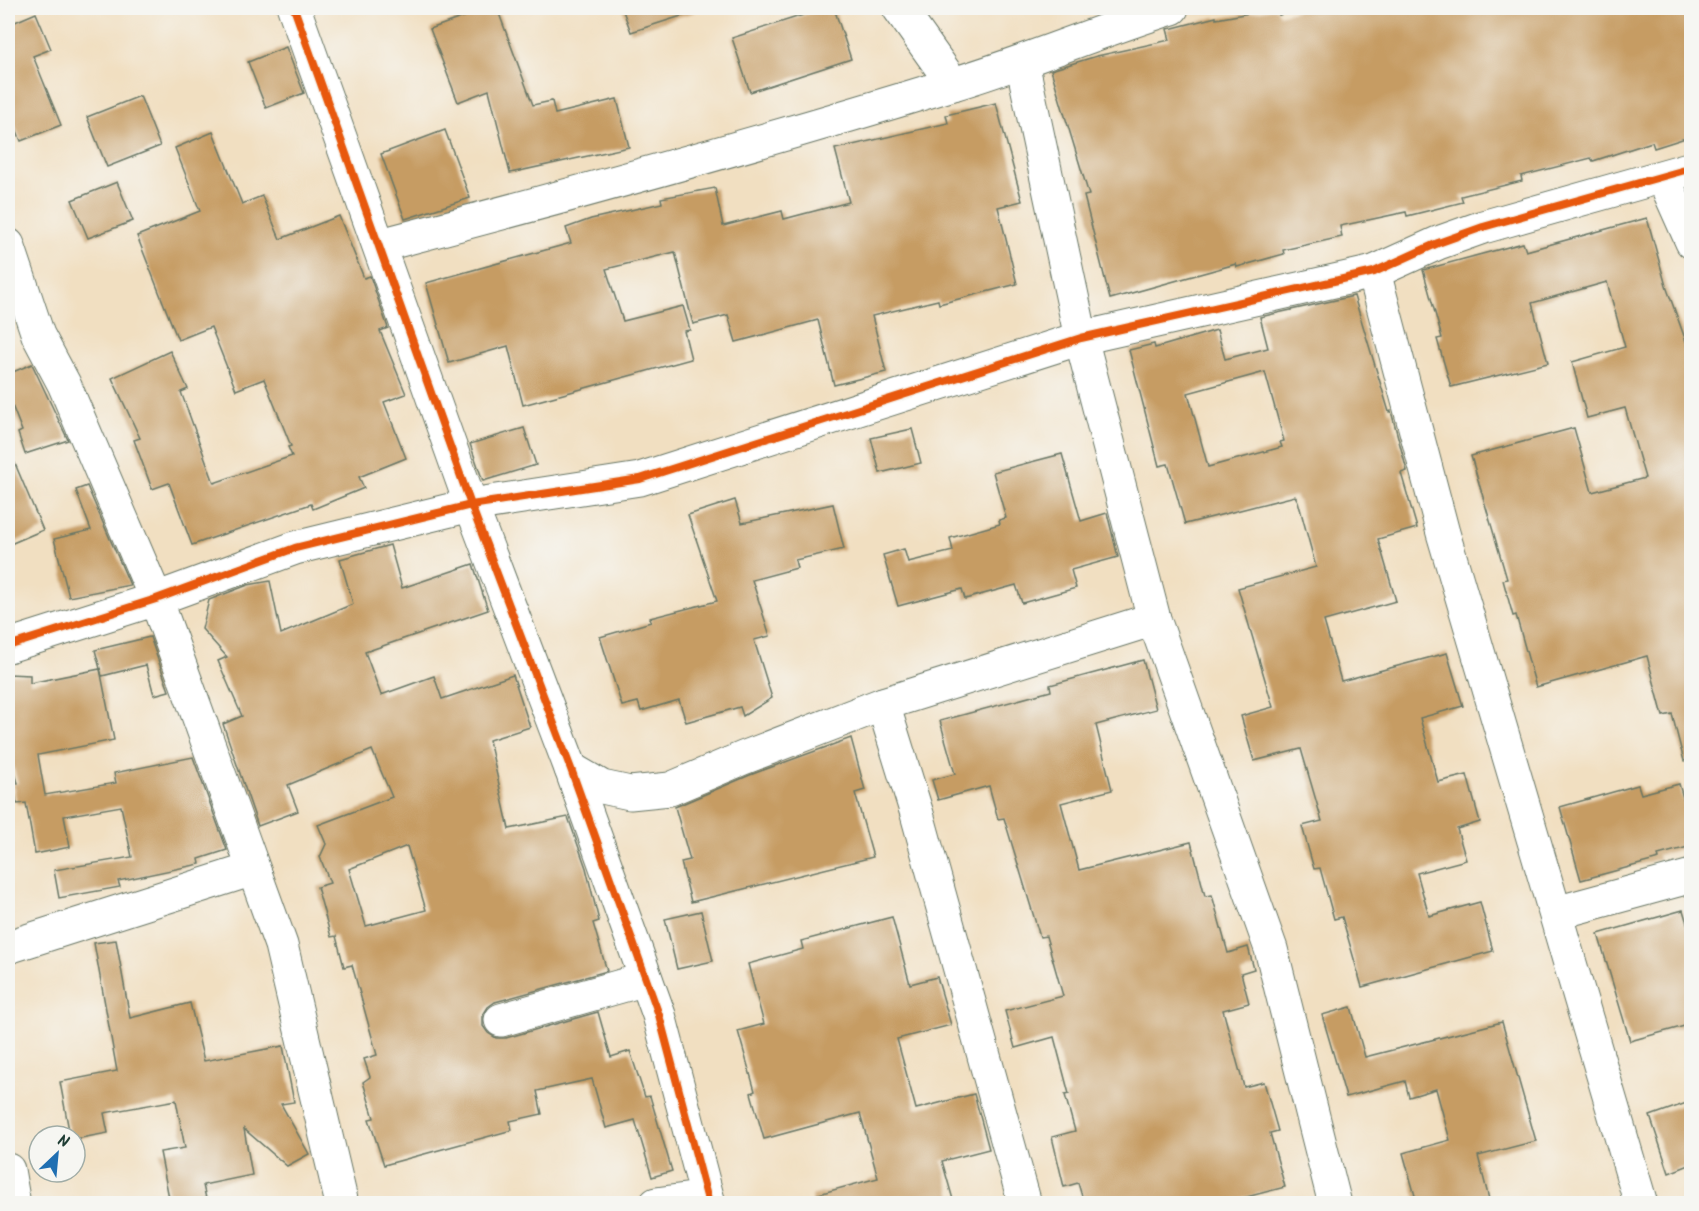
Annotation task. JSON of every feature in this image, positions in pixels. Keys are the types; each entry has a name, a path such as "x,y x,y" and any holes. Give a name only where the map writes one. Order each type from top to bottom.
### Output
{"street":[{"path":"294,8 381,245 471,505 571,769 658,1015 708,1200 657,1203"},
{"path":"899,8 953,84"},
{"path":"381,245 640,177 953,84 1022,62 1172,8"},
{"path":"1022,62 1081,338 1154,619 1271,950 1335,1203"},
{"path":"8,646 156,599 295,548 471,505 640,478 1081,338 1374,272 1438,243 1483,227 1677,172 1692,242"},
{"path":"8,245 38,335 64,384 156,599 281,945 342,1203"},
{"path":"1374,272 1443,533 1641,1203"},
{"path":"571,769 602,787 630,792 670,789 883,704 1154,619"},
{"path":"883,704 920,825 1025,1203"},
{"path":"8,947 253,869"},
{"path":"1556,913 1692,876"},
{"path":"501,1020 646,979"},
{"path":"8,1170 14,1203"}],"building":[{"path":"489,8 497,8 533,105 552,101 555,114 617,99 629,147 510,173 489,90 458,102 430,29"},
{"path":"622,8 693,8 694,12 631,32"},
{"path":"825,8 834,8 851,59 750,92 732,38"},
{"path":"1277,8 1279,15 1306,8 1692,8 1692,136 1654,148 1652,142 1593,161 1591,158 1521,176 1522,181 1461,196 1463,202 1407,216 1406,212 1340,226 1342,237 1283,250 1284,254 1237,267 1236,264 1110,299 1084,196 1089,195 1051,70 1097,56 1170,40 1167,29 1216,17 1216,19"},
{"path":"36,13 51,49 33,56 61,125 21,141 8,108 8,25"},
{"path":"286,47 304,93 266,108 248,62"},
{"path":"140,96 160,146 107,167 87,117"},
{"path":"996,103 1022,201 998,207 1017,284 939,304 938,300 872,316 886,372 834,385 818,320 736,342 728,315 693,324 675,252 606,269 623,321 683,306 690,330 684,331 691,359 523,405 508,346 449,363 426,283 571,243 566,228 591,219 662,203 661,198 715,188 723,226 782,211 784,219 849,202 835,149 948,123 946,115"},
{"path":"445,130 470,198 405,219 381,154"},
{"path":"213,132 242,204 262,196 280,239 339,216 364,278 370,276 388,328 380,331 406,394 384,402 406,458 359,477 364,488 313,509 311,504 192,545 169,483 152,489 134,440 140,438 112,378 170,351 188,389 181,392 214,483 292,456 288,447 291,446 264,379 236,390 211,327 178,340 137,236 200,211 175,148"},
{"path":"117,182 133,221 88,238 72,200"},
{"path":"1647,218 1666,286 1692,358 1692,760 1684,761 1672,714 1663,716 1647,656 1536,687 1516,615 1513,616 1503,580 1507,579 1471,456 1574,428 1592,492 1645,478 1625,408 1587,418 1572,362 1625,347 1607,282 1532,303 1548,363 1451,387 1437,339 1442,338 1423,270 1523,243 1526,251"},
{"path":"1354,296 1389,412 1391,411 1407,471 1401,473 1417,528 1378,539 1396,601 1324,621 1341,681 1447,653 1463,706 1420,718 1438,782 1467,775 1480,822 1457,829 1466,860 1417,873 1429,916 1480,902 1493,951 1362,987 1342,917 1334,919 1320,868 1314,869 1302,826 1322,821 1301,749 1254,761 1241,716 1273,707 1238,588 1316,567 1298,501 1295,496 1185,524 1168,464 1159,466 1129,350 1154,344 1155,348 1217,330 1225,359 1268,348 1260,317","holes":["1265,372 1284,441 1280,442 1282,447 1208,467 1188,393"]},
{"path":"32,364 68,440 25,454 18,433 22,431 8,395 8,374"},
{"path":"524,428 536,465 483,481 470,444"},
{"path":"912,429 921,463 880,473 871,438"},
{"path":"8,447 43,530 8,545"},
{"path":"1062,454 1081,521 1107,513 1118,557 1071,570 1076,588 1022,603 1016,585 965,599 962,589 898,606 883,555 904,549 908,562 953,551 950,538 1000,524 999,520 1006,518 993,472"},
{"path":"87,486 130,585 69,597 54,539 91,530 76,490"},
{"path":"735,500 742,523 833,504 844,549 795,560 797,568 752,580 770,636 754,640 772,698 743,716 740,707 686,722 679,700 641,711 638,702 622,706 600,637 651,622 650,618 717,601 688,515"},
{"path":"390,545 402,588 473,564 488,610 365,652 381,695 434,676 442,699 513,675 530,727 489,740 509,829 568,817 586,868 599,921 593,923 607,971 495,1002 483,1015 483,1026 496,1038 506,1038 598,1012 611,1057 630,1051 645,1097 650,1096 672,1171 652,1177 635,1120 606,1128 592,1079 537,1091 542,1114 510,1121 512,1130 384,1165 369,1119 374,1118 363,1082 370,1077 364,1059 377,1055 352,965 344,967 336,936 331,937 317,887 330,883 320,857 326,844 318,825 392,797 372,750 288,785 298,811 258,826 223,724 242,716 218,661 227,657 202,629 209,600 248,585 270,581 281,634 353,604 340,559","holes":["407,846 426,910 366,926 349,869"]},
{"path":"150,637 169,691 154,695 146,665 102,676 95,650"},
{"path":"1143,660 1156,709 1096,725 1112,790 1061,803 1079,870 1191,842 1205,896 1212,895 1228,953 1248,947 1254,969 1241,973 1249,1003 1223,1010 1244,1087 1264,1082 1278,1131 1270,1133 1285,1187 1235,1200 1236,1203 1084,1203 1078,1183 1064,1187 1052,1137 1075,1131 1065,1095 1069,1094 1054,1037 1015,1048 1005,1011 1063,996 1046,936 1040,937 1004,818 998,819 989,786 938,800 932,780 955,774 940,721 1051,691 1050,685"},
{"path":"100,669 114,740 38,755 45,795 116,783 114,773 193,757 227,850 199,859 200,864 118,881 120,887 59,898 54,870 132,857 121,806 64,816 70,847 35,854 26,803 17,804 13,784 18,783 8,750 8,674 30,675 30,683"},
{"path":"851,738 865,790 855,793 873,857 691,902 681,862 690,860 675,807 750,775"},
{"path":"1679,784 1692,828 1692,846 1658,855 1659,859 1581,880 1560,807 1638,785 1641,794"},
{"path":"1683,910 1692,940 1692,1024 1630,1041 1598,934"},
{"path":"701,911 713,961 677,969 665,919"},
{"path":"892,917 910,984 937,977 951,1025 897,1039 916,1109 974,1094 989,1149 942,1161 954,1203 812,1203 811,1196 878,1178 860,1113 764,1139 751,1093 755,1091 738,1031 764,1024 748,964 803,949 801,941"},
{"path":"116,940 130,1018 190,1003 204,1061 283,1046 294,1102 281,1104 309,1154 287,1166 244,1129 252,1175 203,1185 207,1203 170,1203 160,1152 185,1148 176,1100 104,1113 108,1133 87,1137 87,1124 68,1124 60,1082 117,1071 94,943"},
{"path":"1351,1007 1365,1057 1502,1022 1536,1141 1478,1156 1490,1203 1417,1203 1403,1153 1450,1140 1436,1089 1409,1097 1405,1081 1346,1097 1322,1015"},
{"path":"1692,1101 1692,1164 1669,1173 1650,1116"}],"cycle path":[{"path":"294,8 471,505 571,769 659,1015 709,1204"},
{"path":"8,646 156,599 295,548 471,505 640,479 1081,338 1374,272 1438,243 1483,227 1692,168"}]}
